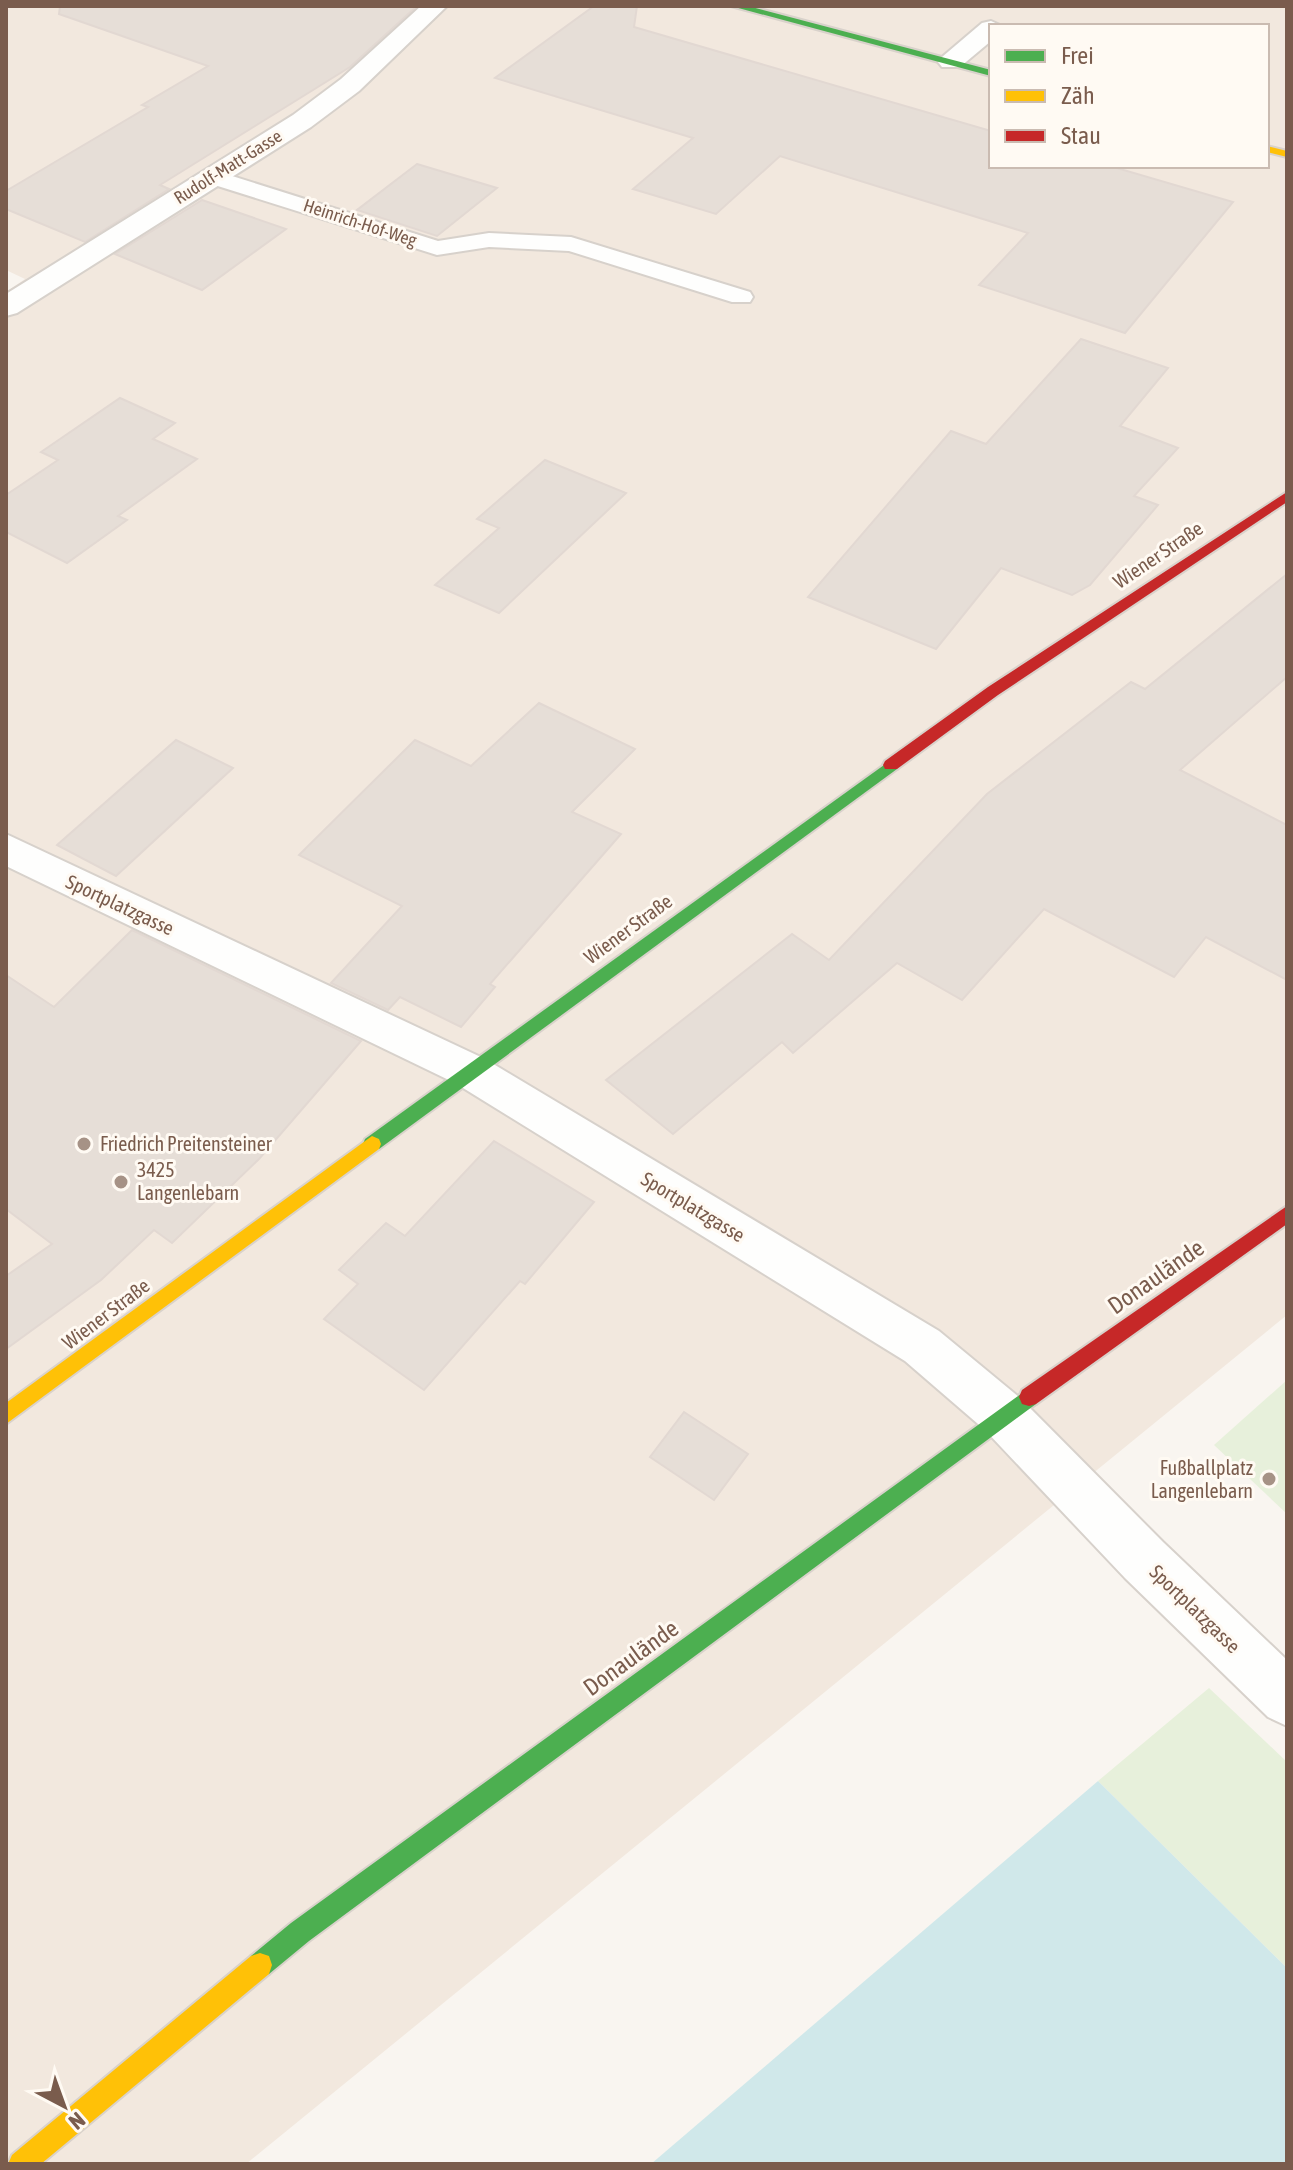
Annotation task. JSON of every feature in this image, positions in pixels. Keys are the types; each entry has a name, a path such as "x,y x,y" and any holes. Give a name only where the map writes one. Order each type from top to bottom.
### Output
{"main road":[{"path":"736,6 989,72"},
{"name":"Wiener Straße","path":"6,1415 470,1071 993,691 1287,496"},
{"name":"Donaulände","path":"21,2164 300,1932 1004,1414 1287,1214"}],"street":[{"name":"Rudolf-Matt-Gasse","path":"6,307 302,121 350,85 435,6"},
{"path":"951,62 989,29"},
{"name":"Sportplatzgasse","path":"6,849 470,1071 922,1346 955,1370 1004,1414 1126,1542 1287,1698"}],"lane":[{"name":"Heinrich-Hof-Weg","path":"213,177 437,248 489,240 571,244 741,297"}],"shaded area":[{"path":"6,6 1287,6 1287,1315 246,2164 6,2164 6,292 25,279 6,270"}],"green space":[{"name":"Fußballplatz Langenlebarn","path":"1287,1380 1287,1514 1214,1445"},
{"path":"1209,1688 1287,1762 1287,1968 1098,1781"}],"water":[{"path":"1098,1781 1287,1968 1287,2164 651,2164"}],"building":[{"path":"60,6 417,6 350,67 160,185 169,189 85,242 6,209 6,191 148,107 142,105 208,66 59,14"},
{"path":"594,6 637,6 634,27 989,130 989,168 1117,168 1233,202 1125,333 979,285 1028,233 780,156 716,214 633,189 693,138 495,78"},
{"path":"417,164 497,188 437,236 357,210"},
{"path":"202,200 286,229 202,290 115,254"},
{"path":"1081,339 1168,368 1120,426 1178,448 1134,496 1158,505 1090,585 1072,595 1001,568 936,649 808,597 951,431 986,444"},
{"path":"120,398 175,423 153,439 197,459 118,516 127,520 67,563 6,532 6,495 58,460 41,452"},
{"path":"545,460 626,493 499,613 435,585 499,528 477,519"},
{"path":"1287,574 1287,677 1180,770 1287,825 1287,980 1206,937 1174,977 1044,909 962,1000 897,963 793,1053 782,1042 673,1134 606,1080 792,934 829,960 987,794 1131,682 1145,689"},
{"path":"539,703 635,749 572,812 621,834 490,984 495,987 461,1027 400,997 388,1010 331,983 402,906 299,855 415,740 471,766"},
{"path":"176,740 233,768 116,876 57,845"},
{"path":"132,930 361,1041 259,1159 172,1243 154,1230 101,1280 6,1349 6,1276 52,1244 6,1209 6,975 54,1007"},
{"path":"494,1141 594,1202 525,1284 520,1281 424,1390 324,1319 358,1284 339,1270 386,1223 405,1236"},
{"path":"684,1412 748,1454 714,1500 650,1457"}],"traffic: fast":[{"path":"736,6 989,72"},
{"path":"372,1144 891,765"},
{"path":"260,1965 300,1932 1029,1397"}],"traffic: slow":[{"path":"1269,150 1287,154"},
{"path":"6,1415 372,1144"},
{"path":"21,2164 260,1965"}],"traffic: jam":[{"path":"891,765 993,691 1287,496"},
{"path":"1029,1397 1287,1214"}],"place":[{"name":"Friedrich Preitensteiner","path":"84,1144"},
{"name":"3425 Langenlebarn","path":"121,1182"},
{"name":"Fußballplatz Langenlebarn","path":"1269,1479"}]}
